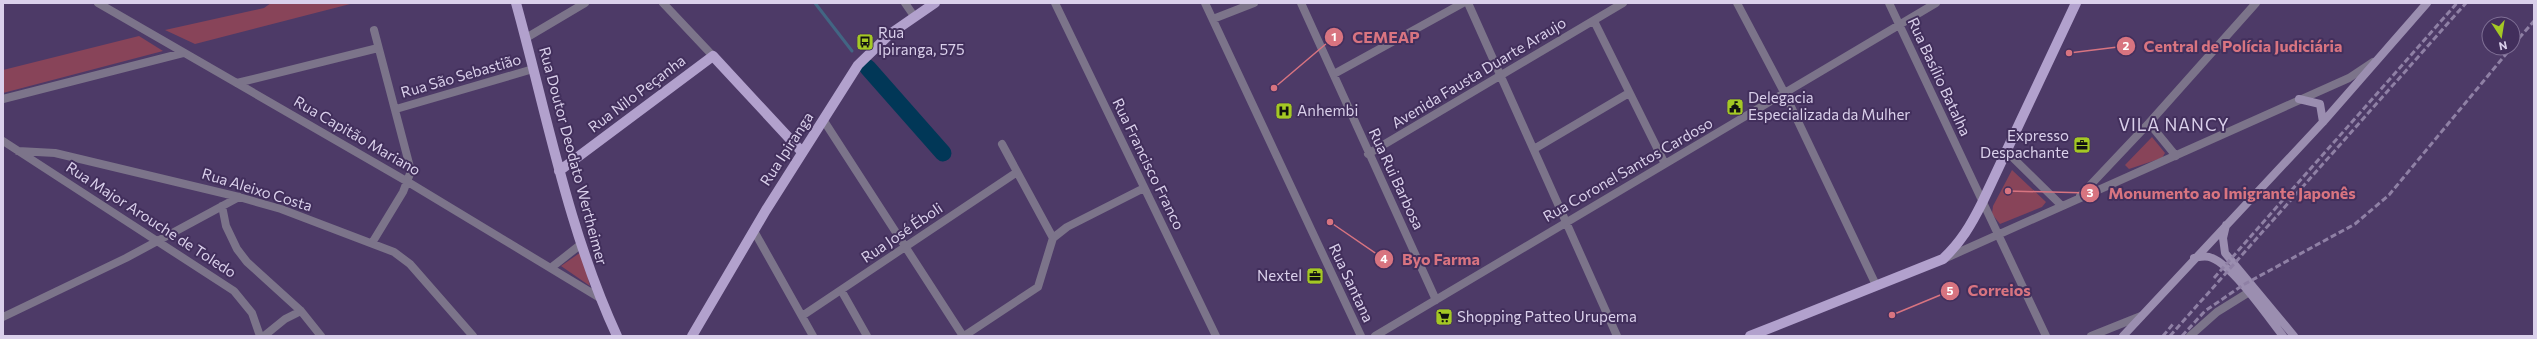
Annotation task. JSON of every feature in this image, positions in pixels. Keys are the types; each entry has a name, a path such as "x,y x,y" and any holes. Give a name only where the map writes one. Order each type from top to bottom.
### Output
{"main road":[{"name":"Rua Doutor Deodato Wertheimer","path":"516,3 580,245 600,298 617,336"},
{"name":"Rua Ipiranga","path":"692,336 802,152 858,65 880,42 914,16 936,3"},
{"path":"1750,336 1876,284 1943,259 1968,232 2076,3"},
{"path":"2123,336 2227,222 2323,122 2427,3"},
{"path":"713,56 802,152"},
{"name":"Rua Nilo Peçanha","path":"560,171 713,56"},
{"path":"2298,99 2320,104 2323,122"},
{"path":"2227,222 2222,238 2225,253 2283,336"},
{"path":"2194,258 2204,256 2216,260 2252,290 2294,336"}],"street":[{"name":"Rua Capitão Mariano","path":"98,3 408,182 552,267 600,298"},
{"path":"526,38 585,3"},
{"path":"663,3 713,56"},
{"path":"905,3 914,16"},
{"name":"Rua Francisco Franco","path":"1056,3 1216,336"},
{"name":"Rua Santana","path":"1205,3 1360,336"},
{"path":"1213,19 1254,3"},
{"name":"Rua Rui Barbosa","path":"1301,3 1334,74 1368,154 1436,300"},
{"path":"1334,74 1463,3"},
{"path":"1468,3 1567,221 1617,336"},
{"name":"Avenida Fausta Duarte Araujo","path":"1368,154 1623,3"},
{"path":"1738,3 1784,92 1876,284"},
{"name":"Rua Basílio Batalha","path":"1889,3 2046,336"},
{"name":"Rua Coronel Santos Cardoso","path":"1375,336 1936,3"},
{"path":"2076,200 2149,123 2256,3"},
{"path":"1594,21 1665,164"},
{"path":"372,243 408,182 410,166 374,30"},
{"path":"238,83 378,48"},
{"path":"3,100 184,53"},
{"path":"1943,259 2176,156 2298,99 2349,78 2379,59"},
{"name":"Rua São Sebastião","path":"396,109 533,69"},
{"path":"1534,148 1629,93"},
{"path":"824,120 963,336 1038,286 1053,238 1067,227 1144,188"},
{"path":"2149,123 2176,156"},
{"name":"Rua Major Arouche de Toledo","path":"5,144 234,291 252,313 260,336"},
{"path":"1002,144 1053,238"},
{"name":"Rua Aleixo Costa","path":"18,151 55,153 239,197 281,209 372,243 394,252 410,264 473,336"},
{"path":"2006,151 2062,206"},
{"name":"Rua José Éboli","path":"802,316 906,248 1017,172"},
{"path":"3,317 156,241 239,197"},
{"path":"222,206 226,226 240,253 301,311 321,336"},
{"path":"754,231 813,336"},
{"path":"552,267 580,245"},
{"path":"841,290 867,336"},
{"path":"2190,336 2217,312 2252,290"},
{"path":"264,336 285,319 301,311"},
{"path":"2091,336 2140,316"}],"shaded area":[{"path":"271,3 354,3 195,44 165,30 264,8"},
{"path":"139,36 163,51 3,93 3,70"},
{"path":"2152,137 2165,153 2162,158 2129,169 2125,165"},
{"path":"2012,170 2046,202 2042,207 2000,224 1992,214 1993,206"},
{"path":"581,252 590,286 561,266"}],"waterway":[{"path":"815,3 852,51"},
{"path":"868,68 943,153"}],"railway":[{"path":"2214,278 2457,3"},
{"path":"2170,336 2466,3"},
{"path":"2521,36 2534,21"},
{"path":"2182,336 2205,311 2243,285 2355,224 2389,195 2504,56"},
{"path":"2163,336 2173,324"}],"place":[{"name":"Rua Ipiranga, 575","path":"865,42"},
{"name":"Central de Polícia Judiciária","path":"2069,53"},
{"name":"CEMEAP","path":"1274,88"},
{"name":"Delegacia Especializada da Mulher","path":"1735,107"},
{"name":"Anhembi","path":"1284,111"},
{"name":"Expresso Despachante","path":"2082,145"},
{"name":"Monumento ao Imigrante Japonês","path":"2008,191"},
{"name":"Byo Farma","path":"1330,222"},
{"name":"Nextel","path":"1315,276"},
{"name":"Correios","path":"1892,315"},
{"name":"Shopping Patteo Urupema","path":"1444,317"}],"district":[{"name":"VILA NANCY","path":"2174,125"}]}
